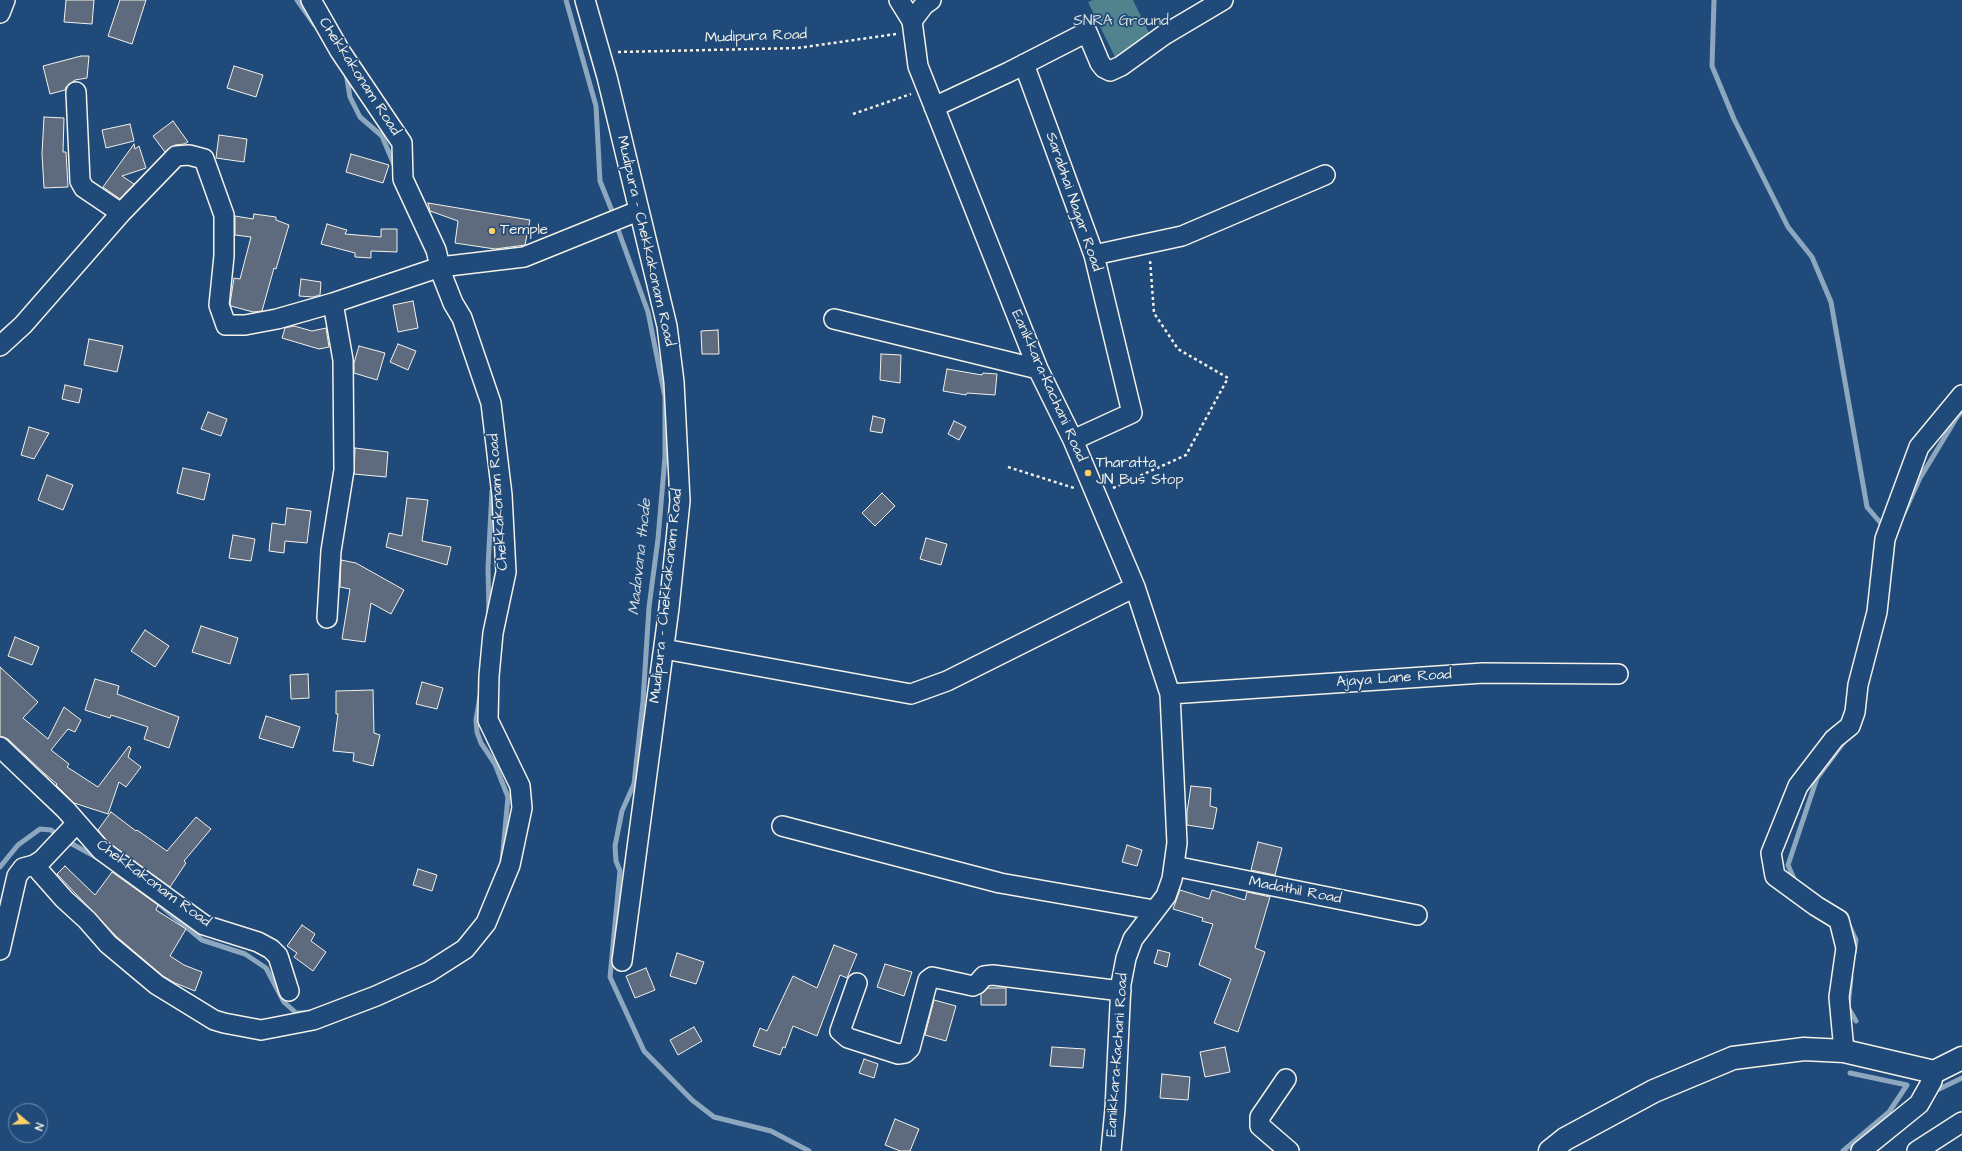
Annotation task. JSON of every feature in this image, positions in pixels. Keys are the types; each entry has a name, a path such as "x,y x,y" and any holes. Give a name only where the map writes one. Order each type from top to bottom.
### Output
{"main road":[{"path":"1550,1151 1565,1139 1654,1091 1733,1058 1804,1049 1844,1051 1934,1072 1962,1058"}],"street":[{"path":"0,13 5,0"},
{"name":"Chekkakonam Road","path":"34,865 64,899 87,920 108,944 157,985 214,1020 261,1030 313,1020 376,996 429,972 465,949 486,923 510,865 522,808 520,786 488,720 489,676 493,633 506,572 498,450 491,403 462,318 453,303 440,267 434,244 403,179 402,143 340,51 311,0"},
{"name":"Mudipura - Chekkakonam Road","path":"585,0 600,52 667,326 674,382 680,501 664,649 622,961"},
{"path":"899,0 912,26"},
{"path":"912,26 924,5 931,0"},
{"path":"934,107 1009,72 1087,32 1100,63 1104,68 1110,71 1121,66 1164,35 1223,0"},
{"name":"Eanikkara-Kachani Road","path":"912,26 918,66 1038,369 1072,440 1135,587 1170,694 1177,843 1172,879 1166,896 1133,939 1126,958 1121,991 1115,1109 1111,1151"},
{"name":"Sarabhai Nagar Road","path":"1024,64 1094,255 1132,413 1072,440"},
{"path":"76,92 80,181 84,188 121,213"},
{"path":"0,346 24,325 121,213 176,156 189,155 204,159 224,215 224,256 219,305 226,325 245,325 277,319 333,303 440,267 524,257 638,211"},
{"path":"1094,255 1182,236 1325,175"},
{"path":"327,618 331,551 344,470 343,360 333,303"},
{"path":"834,319 1038,369"},
{"path":"1844,1051 1839,996 1846,948 1839,920 1816,906 1775,876 1771,853 1798,786 1834,739 1850,726 1855,712 1858,685 1877,612 1885,539 1919,447 1962,395"},
{"path":"664,649 911,694 947,681 1135,587"},
{"name":"Ajaya Lane Road","path":"1170,694 1483,673 1618,674"},
{"name":"Chekkakonam Road","path":"0,747 23,768 102,850 204,925 258,942 271,949 278,956 289,991"},
{"path":"0,950 16,878 23,868 34,865 42,860 77,823"},
{"path":"782,826 1000,883 1154,910"},
{"name":"Madathil Road","path":"1174,866 1417,915"},
{"path":"857,984 840,1031 848,1038 898,1054 905,1053 910,1048 928,980 932,977 973,986 984,976 993,975 1121,991"},
{"path":"1861,1151 1918,1104 1932,1081 1934,1072"},
{"path":"1286,1079 1260,1117 1260,1126 1289,1151"},
{"path":"1917,1151 1962,1122"}],"path":[{"name":"Mudipura Road","path":"600,52 798,48 912,26"},
{"path":"852,114 927,89"},
{"path":"1008,467 1096,495 1186,455 1228,378 1178,349 1154,314 1149,243"}],"green space":[{"name":"SNRA Ground","path":"1093,0 1133,0 1151,37 1115,57 1088,2"}],"building":[{"path":"66,0 94,0 92,24 64,22"},
{"path":"120,0 146,0 132,44 108,36"},
{"path":"81,56 89,56 87,78 75,80 66,87 65,90 50,94 43,66"},
{"path":"234,66 263,75 256,97 227,88"},
{"path":"44,117 64,118 63,152 66,152 68,187 44,188 42,154"},
{"path":"173,121 188,142 175,145 165,152 153,136"},
{"path":"130,124 134,141 106,148 102,130"},
{"path":"219,135 247,139 244,162 216,158"},
{"path":"134,144 135,149 139,146 146,168 122,176 134,184 120,199 103,187"},
{"path":"351,154 389,165 383,183 346,172"},
{"name":"Temple","path":"428,203 530,220 525,245 495,249 455,243 458,221 430,211"},
{"path":"254,214 276,217 276,220 289,225 276,269 274,268 262,311 253,312 231,306 230,304 234,278 240,279 251,237 235,235 235,216 253,219"},
{"path":"327,224 347,230 345,234 381,237 381,229 397,229 397,252 371,251 371,258 355,257 355,253 321,244"},
{"path":"301,279 321,282 320,295 313,297 299,296"},
{"path":"413,301 418,328 398,332 393,305"},
{"path":"294,326 312,331 326,328 329,347 319,349 282,338 285,328"},
{"path":"718,330 719,354 702,354 701,331"},
{"path":"89,339 123,346 117,372 84,365"},
{"path":"398,344 416,351 408,370 390,362"},
{"path":"359,346 385,353 377,380 354,373 354,363"},
{"path":"881,354 901,355 900,383 880,380"},
{"path":"947,369 982,375 983,373 997,374 995,395 967,393 966,395 943,391"},
{"path":"65,385 82,389 79,403 62,399"},
{"path":"208,412 227,419 221,436 201,429"},
{"path":"873,416 885,419 882,433 870,431"},
{"path":"954,421 966,427 959,440 948,434"},
{"path":"29,427 49,433 34,459 21,455"},
{"path":"355,448 388,452 386,477 354,474"},
{"path":"183,468 210,474 204,500 177,493"},
{"path":"47,475 73,485 63,510 38,500"},
{"path":"882,493 895,506 875,526 862,513"},
{"path":"407,498 428,500 422,541 451,547 447,565 386,547 389,533 402,536"},
{"path":"287,508 311,511 307,543 285,541 284,553 269,551 272,523 285,525"},
{"path":"233,535 255,539 251,561 229,558"},
{"path":"926,538 947,544 941,565 920,559"},
{"path":"341,560 356,563 404,590 391,614 371,603 365,642 342,639 350,589 340,587"},
{"path":"201,626 238,638 230,664 192,652"},
{"path":"145,630 169,646 155,667 131,651"},
{"path":"15,637 39,647 32,665 8,656"},
{"path":"0,667 38,702 23,718 48,739 64,707 81,720 75,732 68,729 51,750 69,764 67,767 98,787 129,746 131,748 128,757 141,767 126,787 119,782 108,814 74,803 56,785 57,784 8,739 0,736"},
{"path":"308,674 309,698 291,699 290,675"},
{"path":"95,679 119,686 117,694 179,717 169,748 144,739 148,727 111,715 110,718 85,710"},
{"path":"422,682 443,688 437,709 416,704"},
{"path":"373,690 374,733 380,735 373,766 353,761 354,753 333,751 338,714 336,714 336,691"},
{"path":"266,716 300,727 293,748 259,738"},
{"path":"1191,786 1211,788 1210,806 1217,808 1213,829 1187,825 1187,812"},
{"path":"111,812 136,831 137,830 167,851 196,817 211,829 184,861 186,863 170,887 108,842 98,830"},
{"path":"1258,842 1282,848 1275,875 1251,870"},
{"path":"1127,845 1142,850 1137,866 1122,862"},
{"path":"65,866 95,895 112,872 158,905 156,910 186,929 170,956 184,965 202,972 195,991 175,983 163,976 116,936 57,874"},
{"path":"418,869 437,875 432,891 413,885"},
{"path":"1180,890 1209,899 1212,890 1245,900 1247,892 1270,897 1255,948 1265,952 1238,1032 1214,1023 1231,979 1199,965 1213,924 1202,921 1203,918 1173,909"},
{"path":"302,925 315,934 311,941 326,952 313,971 294,957 297,953 287,946"},
{"path":"834,945 857,954 847,978 840,975 817,1036 793,1026 785,1048 783,1047 780,1055 753,1046 760,1028 767,1031 793,976 817,988"},
{"path":"1158,950 1170,953 1167,967 1154,963"},
{"path":"677,953 704,962 696,984 670,976"},
{"path":"885,964 912,972 904,996 877,987"},
{"path":"646,968 655,990 635,998 626,976"},
{"path":"988,988 1006,988 1006,1005 981,1005 981,994"},
{"path":"934,1000 956,1006 946,1041 925,1035"},
{"path":"694,1027 702,1041 678,1055 670,1040"},
{"path":"1052,1047 1085,1049 1083,1068 1050,1066"},
{"path":"1225,1047 1230,1072 1205,1077 1200,1052"},
{"path":"864,1059 878,1064 874,1078 859,1073"},
{"path":"1162,1074 1190,1077 1188,1100 1160,1098"},
{"path":"895,1119 919,1129 910,1151 900,1151 885,1145"}],"waterway":[{"path":"297,0 314,24"},
{"name":"Madavana thode","path":"566,0 596,106 600,181 614,216"},
{"path":"1714,0 1712,66 1734,119 1788,227 1812,257 1831,302 1867,507 1884,527"},
{"path":"346,73 350,97 360,117 382,136 395,167"},
{"name":"Madavana thode","path":"616,224 648,312 665,397 665,457 658,539 649,607 643,701 634,784 622,811 615,846 616,861 620,871 610,977 644,1051 692,1100 714,1117 771,1131 809,1151"},
{"path":"1904,513 1920,478 1962,411"},
{"path":"489,614 488,567 492,491"},
{"path":"480,696 476,720 477,732 481,743 495,764 508,797 502,862"},
{"path":"1795,881 1788,865 1817,778 1846,739"},
{"path":"0,867 18,845 40,829 51,830 61,838 98,858"},
{"path":"148,895 202,940 245,954 266,968 284,1002 296,1013 305,1013"},
{"path":"1849,925 1856,940 1854,953"},
{"path":"1851,977 1848,1007 1856,1021"},
{"path":"1843,1151 1889,1112 1907,1085 1850,1073"},
{"path":"1935,1091 1962,1078"}],"place":[{"name":"Temple","path":"492,231"},
{"name":"Tharatta JN Bus Stop","path":"1088,473"}]}
